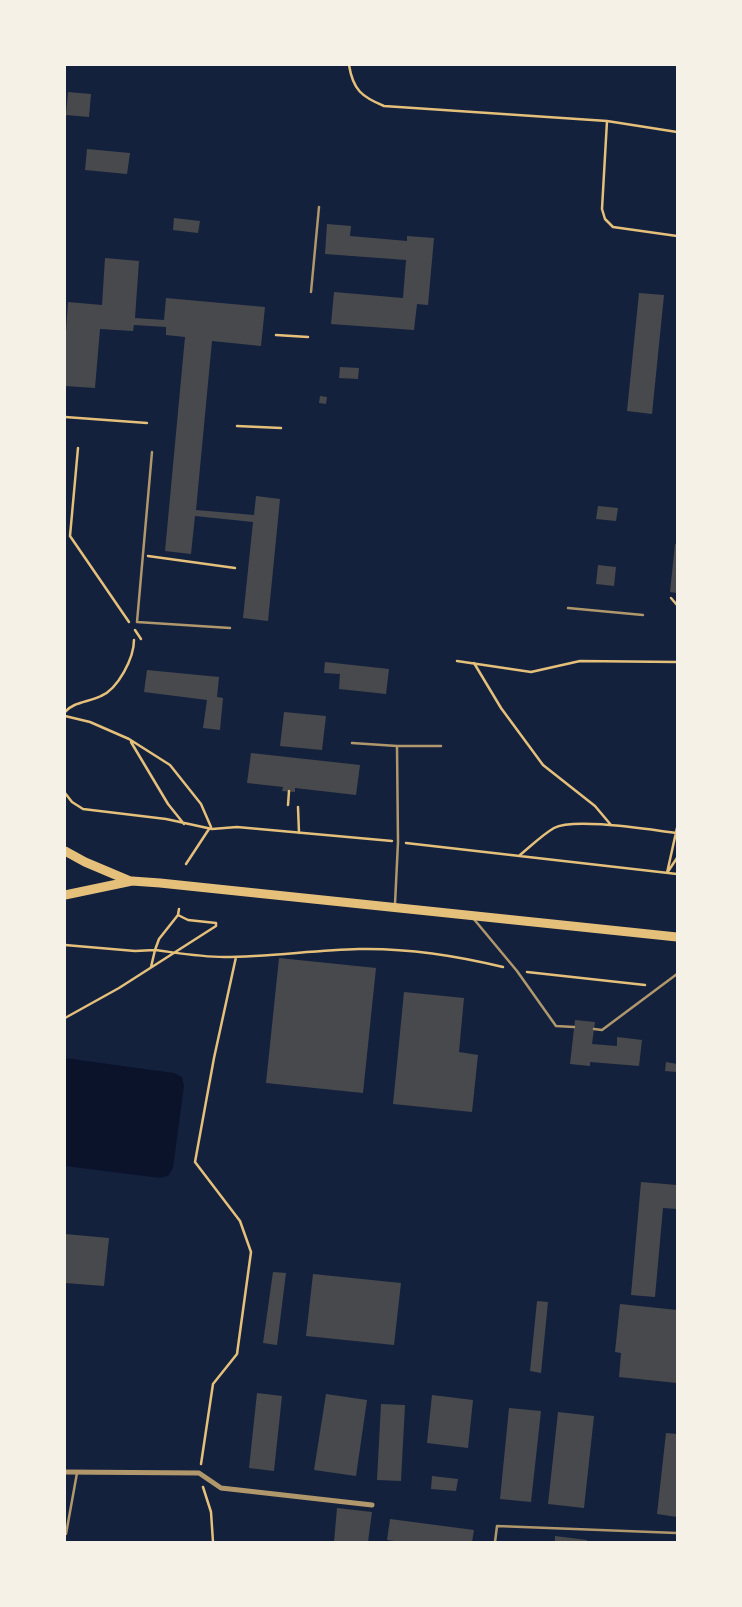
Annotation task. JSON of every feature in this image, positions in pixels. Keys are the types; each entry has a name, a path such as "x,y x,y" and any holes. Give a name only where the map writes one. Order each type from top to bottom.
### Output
{"main road":[{"path":"65,851 132,881"},
{"path":"65,895 132,881 677,937"}],"street":[{"path":"65,1472 199,1474 221,1489 372,1505"}],"lane":[{"path":"311,292 319,207"},
{"path":"152,452 137,622 230,628"},
{"path":"568,608 643,615"},
{"path":"352,743 441,746"},
{"path":"394,907 398,842 397,746"},
{"path":"471,916 517,971 556,1026 574,1027"},
{"path":"594,1029 602,1030 677,974"},
{"path":"65,1534 77,1473"},
{"path":"495,1542 497,1526 677,1533"}],"path":[{"path":"349,65 356,87 364,98 384,106 607,121 677,132"},
{"path":"607,121 602,209 605,219 613,227 677,236"},
{"path":"276,335 308,337"},
{"path":"65,416 147,423"},
{"path":"237,426 281,428"},
{"path":"78,447 70,536 141,639"},
{"path":"143,556 235,568"},
{"path":"670,598 677,605"},
{"path":"134,640 130,659 109,692 69,707 65,714 129,739 170,765 201,804 211,829"},
{"path":"457,661 531,672 580,661 677,662"},
{"path":"474,663 501,708 543,765 595,806 611,825"},
{"path":"129,739 168,804 185,824"},
{"path":"288,805 289,791"},
{"path":"65,793 83,809 166,819 211,829 237,827 398,842 677,874"},
{"path":"298,807 299,834"},
{"path":"519,856 553,828 566,824 677,831 667,873"},
{"path":"186,864 211,829"},
{"path":"667,873 677,858"},
{"path":"151,967 159,939 178,915 179,909"},
{"path":"65,1018 215,928 216,923 184,919 178,915"},
{"path":"65,946 236,957 360,949 422,954 482,962 517,971 645,985"},
{"path":"213,1542 211,1511 199,1474 213,1384 237,1354 251,1252 240,1222 195,1162 236,957"}],"water":[{"path":"65,1058 174,1073 182,1077 184,1086 173,1168 168,1176 160,1178 65,1166"}],"building":[{"path":"68,92 91,94 89,117 66,115"},
{"path":"87,149 130,153 127,174 85,170"},
{"path":"174,218 200,221 198,233 173,230"},
{"path":"327,224 351,226 350,236 407,241 407,236 434,238 428,305 417,304 414,330 331,324 334,292 403,298 406,260 325,254"},
{"path":"105,258 139,261 135,318 164,320 166,298 265,307 261,346 212,341 196,510 254,515 256,496 280,499 268,621 243,618 253,522 195,516 191,554 165,551 185,337 166,335 166,327 134,325 133,331 100,329 95,388 65,386 68,302 102,305"},
{"path":"639,293 664,295 652,414 627,411"},
{"path":"340,367 359,368 358,379 339,378"},
{"path":"320,396 327,397 326,404 319,403"},
{"path":"598,506 618,508 616,521 596,519"},
{"path":"677,544 677,593 670,592"},
{"path":"598,565 616,567 614,586 596,584"},
{"path":"325,662 389,669 386,694 339,689 340,674 324,673"},
{"path":"147,670 219,677 217,697 223,698 220,730 203,728 207,700 144,692"},
{"path":"284,712 326,716 322,750 280,746"},
{"path":"251,753 360,765 356,795 295,788 295,792 282,791 283,787 247,783"},
{"path":"279,958 376,968 363,1093 266,1083"},
{"path":"404,992 464,998 459,1052 478,1055 472,1112 393,1104"},
{"path":"575,1020 595,1022 592,1044 617,1046 617,1037 642,1040 639,1066 590,1062 590,1066 570,1064"},
{"path":"666,1062 677,1064 677,1072 665,1071"},
{"path":"641,1182 677,1185 677,1209 663,1208 655,1297 631,1295"},
{"path":"65,1234 109,1238 104,1286 65,1283"},
{"path":"273,1272 286,1273 277,1345 263,1343"},
{"path":"313,1274 401,1283 394,1345 306,1336"},
{"path":"537,1301 548,1302 541,1373 530,1371"},
{"path":"620,1304 677,1310 677,1383 619,1377 621,1353 615,1352"},
{"path":"257,1393 282,1396 274,1471 249,1468"},
{"path":"326,1394 367,1400 356,1476 314,1470"},
{"path":"432,1395 473,1400 468,1448 427,1443"},
{"path":"381,1404 405,1405 401,1481 377,1480"},
{"path":"509,1408 541,1411 531,1502 500,1499"},
{"path":"558,1412 594,1416 584,1508 548,1504"},
{"path":"666,1433 677,1434 677,1517 657,1514"},
{"path":"432,1476 458,1479 456,1491 431,1489"},
{"path":"337,1508 372,1512 368,1542 334,1542"},
{"path":"390,1519 474,1530 472,1542 387,1540"},
{"path":"555,1536 587,1540 587,1542 555,1542"}]}
